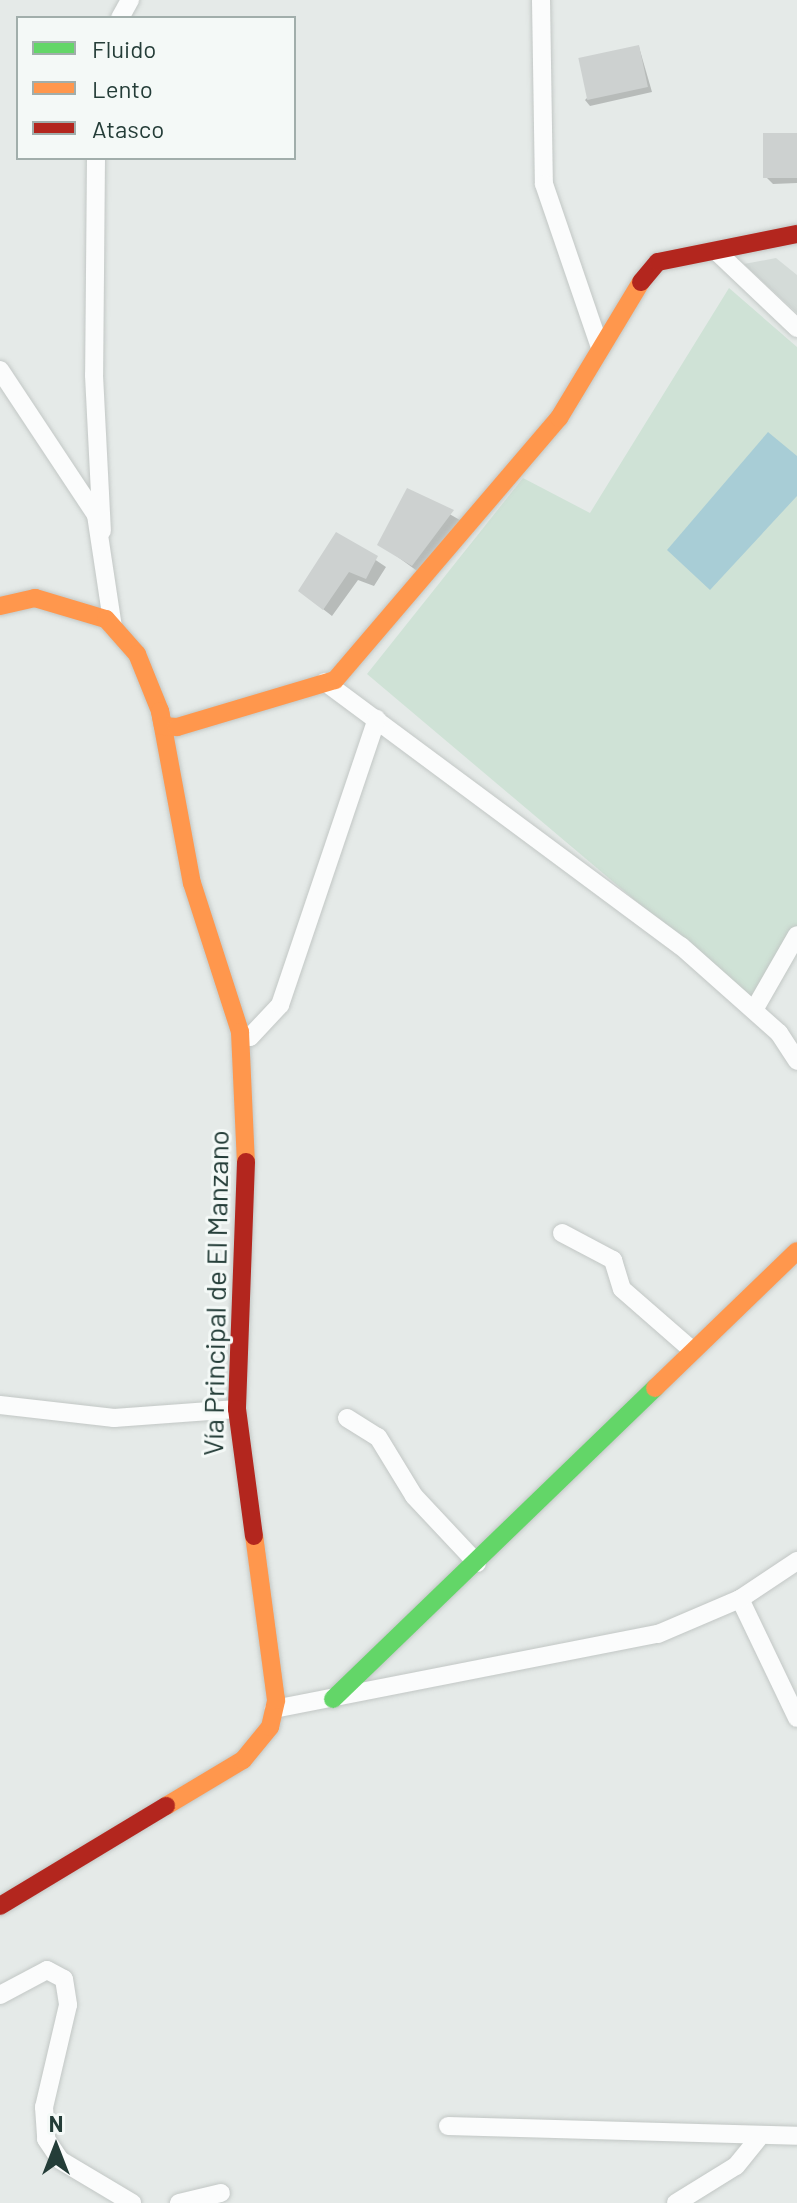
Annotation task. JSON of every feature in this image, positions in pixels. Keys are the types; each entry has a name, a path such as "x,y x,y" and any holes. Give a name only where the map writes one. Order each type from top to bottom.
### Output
{"main road":[{"path":"160,711 163,726 177,727 325,682 348,667 446,543 559,418 600,348 658,262 797,234"},
{"name":"Vía Principal de El Manzano","path":"0,606 35,598 66,603 113,627 137,654 160,711 192,883 240,1032 249,1212 237,1409 274,1709"},
{"path":"333,1699 797,1251"},
{"path":"0,1906 243,1760 270,1727 274,1709"}],"street":[{"path":"541,0 544,184 600,348"},
{"path":"96,160 94,375 102,531 113,627"},
{"path":"716,251 797,328"},
{"path":"0,370 81,483 102,531"},
{"path":"325,682 573,859 754,1010 788,1031 797,1061"},
{"path":"240,1032 250,1037 280,1005 377,719"},
{"path":"754,1010 797,935"},
{"path":"562,1233 613,1260 622,1289 692,1350"},
{"path":"0,1405 114,1418 237,1409"},
{"path":"347,1418 378,1437 414,1496 477,1563"},
{"path":"274,1709 658,1634 740,1599 797,1561"},
{"path":"740,1599 797,1718"},
{"path":"0,1995 47,1970 64,1979 68,2005 42,2115 46,2139 60,2160 132,2203"},
{"path":"448,2126 758,2139 797,2136"},
{"path":"676,2203 736,2166 758,2139"},
{"path":"179,2203 221,2193"}],"shaded area":[{"path":"776,258 797,275 797,313 744,264"}],"green space":[{"path":"729,288 797,347 797,930 749,1010 675,934 367,674 523,478 590,513"}],"water":[{"path":"768,432 797,456 797,496 710,590 667,550"}],"building":[{"path":"639,45 648,87 587,100 578,58"},
{"path":"763,133 797,133 797,178 763,178"},
{"path":"407,488 454,510 412,566 377,545"},
{"path":"336,532 378,556 366,579 349,572 323,610 298,591"}],"traffic: fast":[{"path":"333,1699 655,1388"}],"traffic: slow":[{"path":"160,711 163,726 177,727 335,680 559,418 641,282"},
{"path":"0,606 35,598 106,619 137,654 160,711 192,883 240,1032 246,1162"},
{"path":"655,1388 797,1251"},
{"path":"166,1806 243,1760 270,1727 276,1700 254,1536"}],"traffic: jam":[{"path":"641,282 658,262 797,234"},
{"path":"246,1162 237,1409 254,1536"},
{"path":"0,1906 166,1806"}]}
